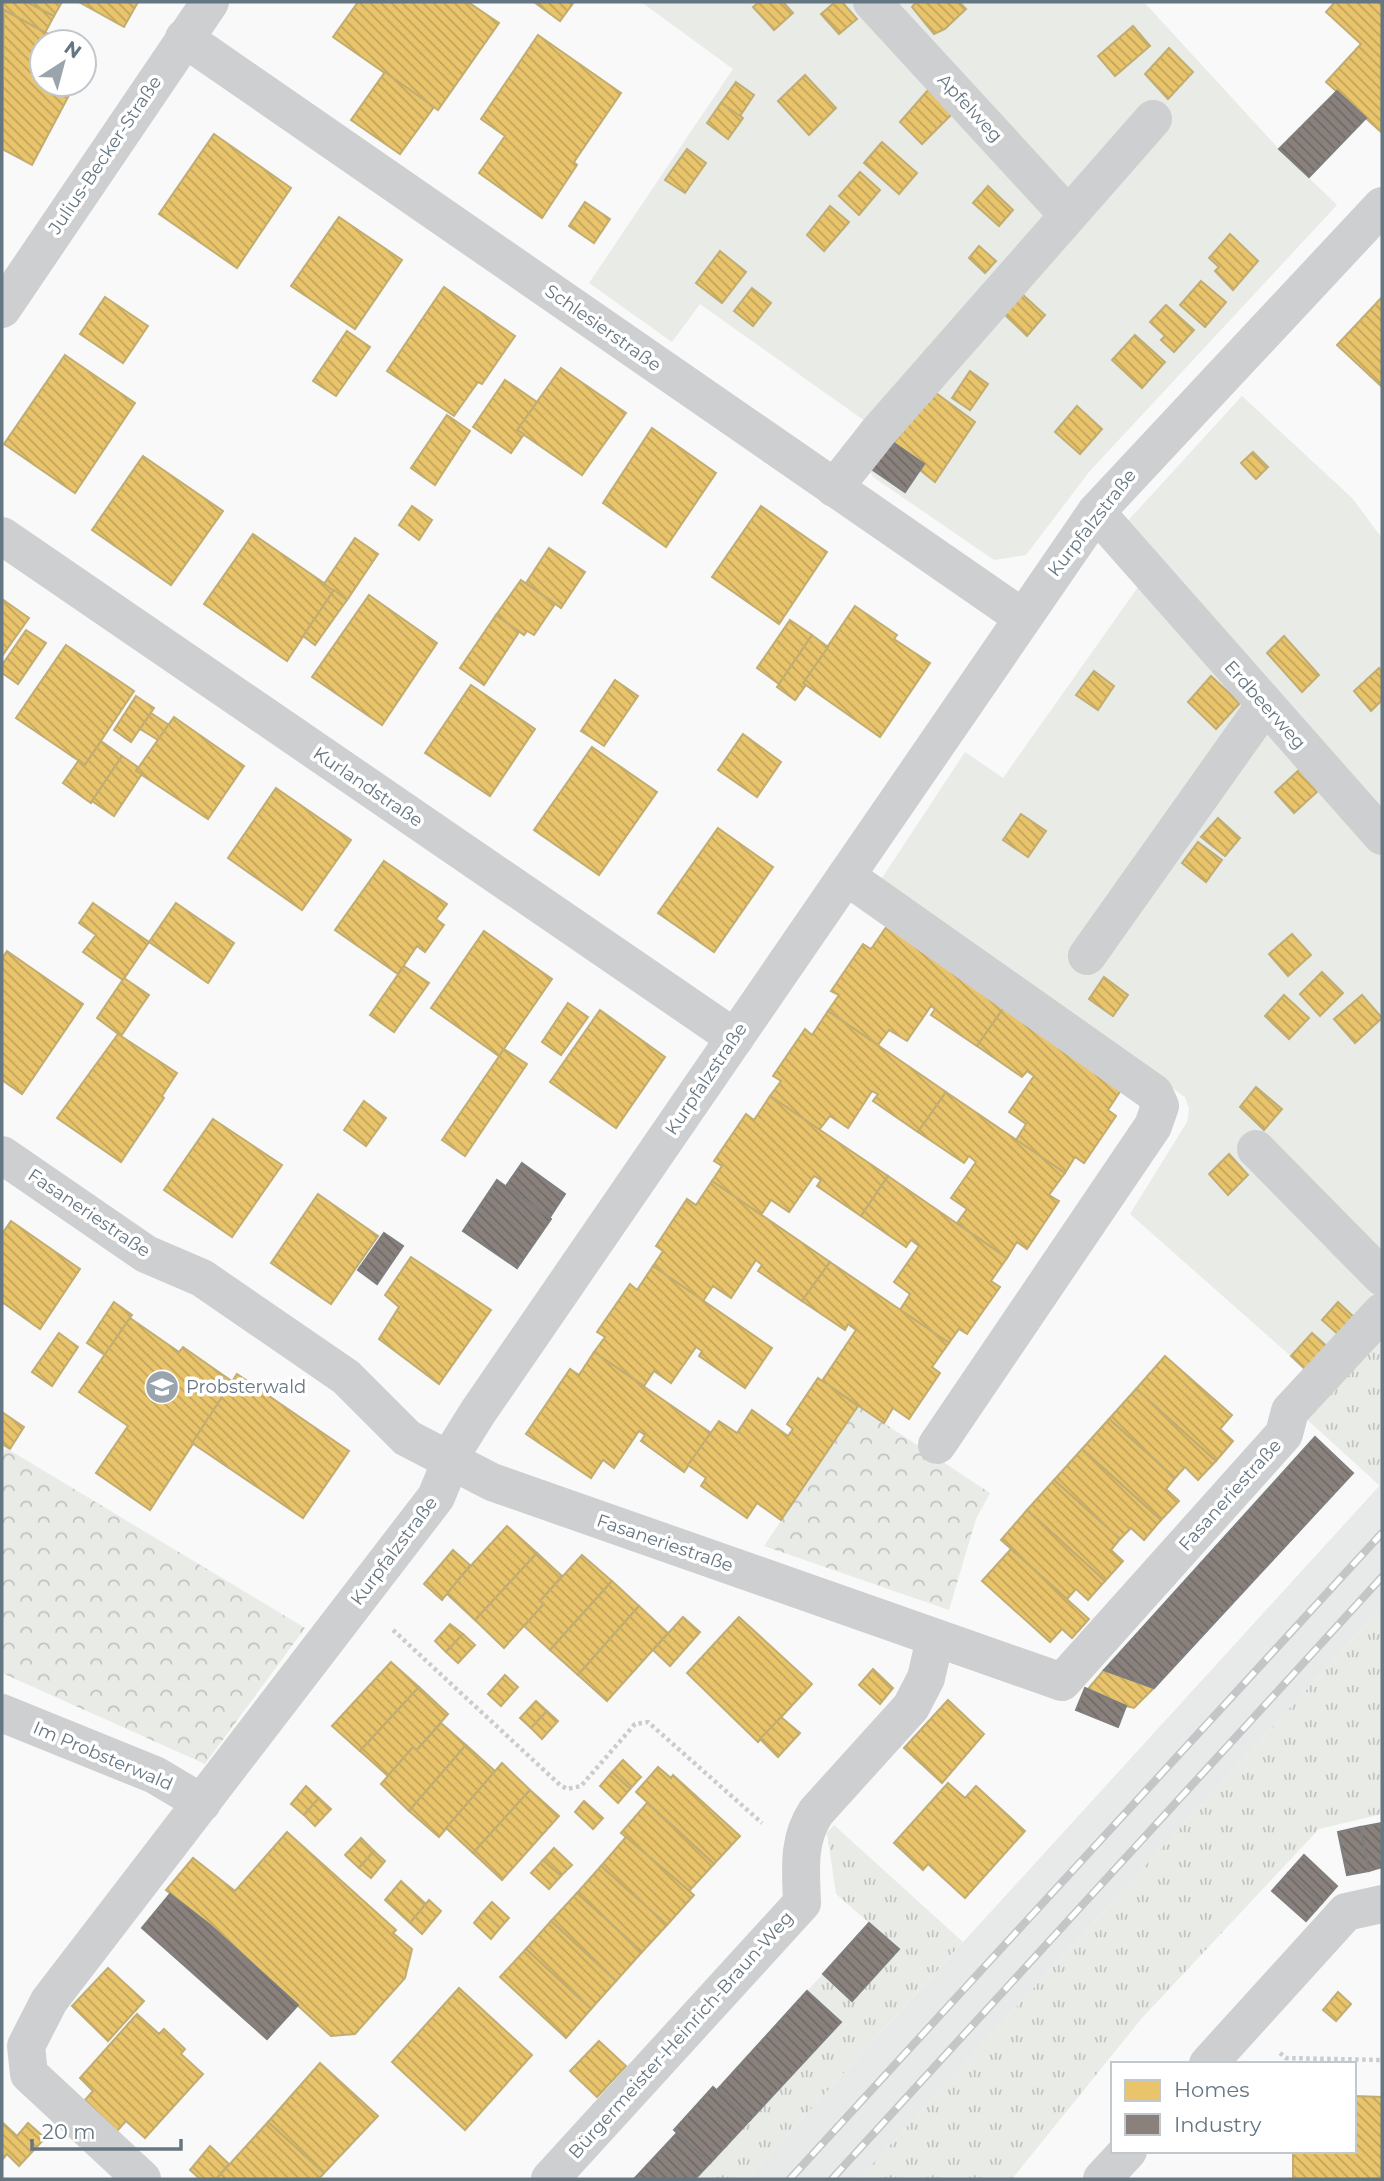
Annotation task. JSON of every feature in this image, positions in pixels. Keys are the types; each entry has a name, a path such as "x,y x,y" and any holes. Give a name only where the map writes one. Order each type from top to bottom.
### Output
{"street":[{"name":"Julius-Becker-Straße","path":"2,309 211,2"},
{"name":"Apfelweg","path":"872,2 1068,215"},
{"name":"Schlesierstraße","path":"184,38 1022,617"},
{"path":"834,488 879,431 1153,119"},
{"name":"Kurpfalzstraße","path":"142,2179 29,2074 26,2046 49,2001 436,1497 450,1462 478,1412 1096,512 1382,205"},
{"name":"Erdbeerweg","path":"1096,512 1382,836"},
{"name":"Kurlandstraße","path":"2,536 735,1038"},
{"path":"1087,956 1265,705"},
{"path":"846,876 1154,1093 1160,1106 1153,1126 937,1445"},
{"path":"1256,1149 1382,1277"},
{"name":"Fasaneriestraße","path":"2,1155 146,1254 202,1278 346,1377 407,1438 450,1462 492,1482 1062,1682 1284,1434 1290,1411 1382,1312"},
{"name":"Bürgermeister-Heinrich-Braun-Weg","path":"550,2179 802,1903 801,1845 816,1812 911,1707 926,1678 935,1639"},
{"name":"Im Probsterwald","path":"2,1713 155,1775 202,1803"},
{"path":"1210,2062 1346,1912 1382,1904"},
{"path":"1102,2179 1126,2153"}],"path":[{"path":"359,1598 567,1789 581,1786 635,1724 648,1721 778,1838 801,1845"},
{"path":"1245,2024 1286,2058 1382,2060"}],"shaded area":[{"path":"1382,1483 1382,1607 859,2179 747,2179"}],"green space":[{"path":"641,2 1144,2 1279,149 1337,205 1089,472 1026,555 994,560 873,477 867,466 886,436 700,304 672,342 589,283 733,69"},
{"path":"1242,396 1352,498 1382,538 1382,1329 1311,1374 1130,1214 1187,1122 1189,1109 1185,1097 884,887 880,881 965,752 1003,778 1148,573 1124,525"},
{"path":"1382,1329 1382,1483 1380,1486 1302,1415"},
{"path":"858,1406 990,1493 976,1519 949,1610 764,1546"},
{"path":"6,1448 305,1628 205,1764 2,1673 2,1458"},
{"path":"1382,1607 1382,1814 1319,1829 1142,2018 1012,2179 859,2179"},
{"path":"834,1825 963,1942 747,2179 695,2179 840,2023 807,1991 823,1974 852,2001 899,1949 836,1894 827,1833"}],"building: Homes":[{"path":"2,2 27,2 54,16 48,28 36,28 4,10 2,14"},
{"path":"27,2 62,2 54,16"},
{"path":"79,2 138,2 124,27"},
{"path":"358,2 468,2 499,23 438,110 333,37"},
{"path":"534,2 574,2 560,21"},
{"path":"759,2 783,2 793,13 774,30 753,7"},
{"path":"835,2 842,2 857,19 839,34 821,14"},
{"path":"916,2 959,2 966,9 945,29 934,34 912,7"},
{"path":"1335,2 1382,2 1381,132 1326,82 1361,44 1326,12"},
{"path":"4,10 37,28 28,28 28,98 68,98 32,165 2,149"},
{"path":"1133,26 1150,46 1115,76 1098,56"},
{"path":"538,35 621,93 574,162 577,165 542,218 479,173 505,136 481,119"},
{"path":"1169,48 1193,72 1168,99 1145,74"},
{"path":"385,72 434,107 400,154 351,120"},
{"path":"805,75 836,108 809,135 778,101"},
{"path":"736,82 754,95 740,116 721,103"},
{"path":"928,90 953,113 922,144 900,122"},
{"path":"721,103 743,118 728,139 707,123"},
{"path":"214,134 291,188 237,268 159,214"},
{"path":"882,142 917,173 899,194 864,163"},
{"path":"687,149 706,163 685,193 665,180"},
{"path":"860,172 880,190 859,215 839,196"},
{"path":"988,186 1013,210 999,226 973,203"},
{"path":"585,202 610,219 594,243 569,226"},
{"path":"830,206 849,222 824,251 807,235"},
{"path":"339,217 402,260 355,329 291,286"},
{"path":"1230,234 1258,261 1233,290 1215,271 1219,267 1209,258"},
{"path":"979,246 996,261 985,273 969,258"},
{"path":"720,251 746,272 722,303 696,283"},
{"path":"1201,281 1226,302 1205,327 1180,305"},
{"path":"444,287 515,336 482,384 478,382 454,416 387,371"},
{"path":"752,288 771,303 753,326 734,311"},
{"path":"1021,293 1045,315 1027,336 1003,313"},
{"path":"105,297 148,326 123,363 80,334"},
{"path":"1382,297 1382,387 1337,345"},
{"path":"1166,305 1194,330 1174,352 1161,340 1165,336 1150,322"},
{"path":"347,331 370,347 336,396 313,381"},
{"path":"1135,335 1165,362 1142,388 1112,360"},
{"path":"65,355 135,403 75,493 4,444"},
{"path":"561,368 626,413 582,475 517,430"},
{"path":"970,371 988,384 970,410 952,398"},
{"path":"505,380 537,402 517,430 524,434 511,453 473,427"},
{"path":"932,390 975,422 935,482 920,470 924,464 894,443"},
{"path":"1077,406 1102,429 1080,454 1055,432"},
{"path":"447,415 470,431 435,485 411,468"},
{"path":"652,428 716,473 666,547 603,503"},
{"path":"1253,452 1268,467 1256,479 1241,463"},
{"path":"143,456 223,511 171,585 92,530"},
{"path":"412,506 432,520 419,540 399,525"},
{"path":"761,506 827,552 779,624 712,577"},
{"path":"253,534 334,590 287,661 204,604"},
{"path":"355,538 378,554 347,600 324,584"},
{"path":"549,548 585,572 561,608 526,583"},
{"path":"521,580 555,604 534,635 527,631 524,635 496,615"},
{"path":"334,590 347,600 315,645 303,636"},
{"path":"369,595 437,643 382,725 312,677"},
{"path":"2,599 29,618 2,656"},
{"path":"855,606 897,635 894,639 930,663 880,737 803,683"},
{"path":"496,615 519,632 484,685 460,668"},
{"path":"790,620 812,635 779,684 757,668"},
{"path":"26,630 46,643 18,684 2,673 2,665"},
{"path":"812,635 828,647 803,683 806,685 795,700 777,687"},
{"path":"1284,636 1319,675 1302,692 1267,653"},
{"path":"66,645 134,691 85,765 16,718"},
{"path":"1379,668 1382,672 1382,700 1371,711 1354,691"},
{"path":"1094,671 1114,686 1098,710 1076,695"},
{"path":"1211,676 1240,703 1216,729 1188,702"},
{"path":"615,680 638,696 604,746 581,731"},
{"path":"471,685 535,729 490,796 425,753"},
{"path":"136,696 154,708 131,742 114,730"},
{"path":"151,713 169,725 158,740 140,729"},
{"path":"174,717 244,766 208,819 136,771"},
{"path":"743,734 781,762 757,797 718,770"},
{"path":"101,741 122,756 91,803 63,783 79,760 85,765"},
{"path":"592,747 657,792 599,875 534,830"},
{"path":"122,756 138,767 136,771 142,774 114,816 92,801"},
{"path":"1300,769 1318,791 1294,813 1275,792"},
{"path":"276,788 351,840 302,910 228,858"},
{"path":"1021,814 1046,831 1028,857 1003,840"},
{"path":"1218,818 1240,838 1225,856 1201,837"},
{"path":"718,828 773,867 714,952 658,913"},
{"path":"1198,842 1222,860 1206,882 1182,863"},
{"path":"384,861 447,904 436,919 444,925 425,952 417,946 398,974 335,930"},
{"path":"93,903 149,942 123,980 83,952 96,935 79,923"},
{"path":"176,903 234,943 208,983 149,942"},
{"path":"887,926 1005,1006 977,1046 931,1015 935,1009 931,1006 907,1041 889,1030 878,1045 828,1011 839,995 831,991 863,944 871,949"},
{"path":"484,931 552,979 499,1056 431,1008"},
{"path":"1292,934 1311,955 1288,976 1269,954"},
{"path":"7,951 83,1004 22,1094 2,1080 2,959"},
{"path":"404,966 429,983 394,1032 370,1015"},
{"path":"1322,972 1343,993 1320,1016 1300,994"},
{"path":"1104,977 1128,995 1113,1016 1089,999"},
{"path":"124,978 149,995 121,1036 97,1018"},
{"path":"1284,995 1309,1018 1289,1039 1265,1016"},
{"path":"1362,995 1382,1018 1355,1043 1334,1019"},
{"path":"568,1003 588,1017 561,1055 542,1042"},
{"path":"1005,1006 1123,1087 1108,1110 1116,1116 1084,1163 1075,1157 1065,1173 1016,1140 1026,1124 1009,1112 1034,1076 1027,1071 1022,1077 977,1046"},
{"path":"600,1010 665,1057 616,1128 550,1082"},
{"path":"828,1011 946,1092 918,1132 873,1101 878,1094 872,1091 848,1128 830,1116 819,1130 770,1096 781,1081 773,1076 805,1029 812,1035"},
{"path":"118,1034 177,1073 162,1096 164,1098 121,1162 57,1118"},
{"path":"504,1049 527,1064 465,1156 442,1140"},
{"path":"1256,1087 1282,1109 1264,1130 1240,1107"},
{"path":"946,1092 1065,1173 1049,1195 1059,1201 1027,1249 1017,1242 1007,1258 957,1223 967,1209 951,1198 976,1162 969,1156 964,1163 918,1132"},
{"path":"770,1096 888,1176 861,1216 817,1186 821,1180 814,1176 789,1212 771,1200 761,1215 712,1181 722,1166 714,1161 746,1114 754,1120"},
{"path":"364,1101 386,1118 366,1146 344,1130"},
{"path":"213,1119 282,1165 232,1237 164,1190"},
{"path":"1229,1154 1248,1175 1228,1195 1209,1174"},
{"path":"888,1176 1007,1258 991,1281 1000,1287 967,1334 959,1329 949,1343 900,1310 910,1294 894,1282 919,1246 911,1240 906,1247 861,1216"},
{"path":"712,1181 830,1262 802,1301 758,1271 762,1265 756,1260 731,1298 713,1286 703,1301 653,1266 663,1251 656,1246 687,1199 696,1205"},
{"path":"318,1194 378,1236 331,1304 271,1263"},
{"path":"11,1221 80,1269 40,1329 2,1302 2,1234"},
{"path":"411,1257 491,1310 439,1384 379,1339 399,1307 385,1295"},
{"path":"830,1262 949,1343 932,1367 940,1373 909,1419 893,1408 884,1423 822,1381 856,1330 848,1324 845,1330 802,1301"},
{"path":"653,1266 772,1348 745,1388 699,1356 702,1351 696,1347 671,1383 654,1371 644,1386 594,1352 605,1337 597,1332 630,1284 637,1290"},
{"path":"114,1302 132,1315 105,1355 87,1343"},
{"path":"1338,1302 1355,1318 1340,1336 1322,1320"},
{"path":"130,1318 179,1352 183,1347 233,1382 150,1510 96,1473 128,1426 79,1392"},
{"path":"59,1333 78,1347 52,1386 32,1372"},
{"path":"1312,1333 1329,1348 1308,1372 1291,1356"},
{"path":"594,1352 711,1433 684,1472 641,1441 645,1435 639,1431 614,1468 603,1460 591,1478 526,1434 570,1369 579,1375"},
{"path":"1165,1356 1232,1415 1220,1429 1233,1441 1216,1461 1136,1389"},
{"path":"237,1374 349,1451 303,1518 192,1443"},
{"path":"818,1378 858,1406 781,1520 757,1503 747,1518 701,1486 706,1478 688,1465 719,1421 737,1433 752,1410 788,1436 793,1429 787,1424"},
{"path":"1136,1389 1216,1461 1198,1480 1185,1467 1175,1478 1109,1419"},
{"path":"2,1412 24,1427 10,1449 2,1444"},
{"path":"1109,1419 1175,1478 1166,1489 1179,1501 1161,1520 1082,1449"},
{"path":"1082,1449 1161,1520 1144,1540 1131,1528 1120,1539 1054,1480"},
{"path":"1054,1480 1120,1539 1111,1550 1123,1561 1105,1581 1027,1510"},
{"path":"1027,1510 1105,1581 1088,1600 1076,1589 1067,1599 1001,1540"},
{"path":"507,1526 537,1553 475,1620 446,1593"},
{"path":"1011,1549 1089,1619 1072,1638 1062,1629 1050,1642 982,1581"},
{"path":"453,1550 470,1565 442,1600 424,1584"},
{"path":"537,1553 562,1576 540,1601 544,1604 504,1648 475,1620"},
{"path":"582,1555 612,1581 550,1650 524,1626 544,1604 540,1601"},
{"path":"612,1581 639,1606 578,1675 550,1650"},
{"path":"639,1606 668,1633 607,1701 578,1675"},
{"path":"683,1617 700,1632 670,1666 653,1650"},
{"path":"739,1617 812,1684 758,1742 687,1673"},
{"path":"450,1624 463,1634 446,1652 435,1641"},
{"path":"463,1634 475,1645 458,1663 446,1652"},
{"path":"391,1662 419,1687 360,1751 332,1726"},
{"path":"873,1669 893,1688 880,1704 859,1685"},
{"path":"1104,1670 1154,1688 1134,1708 1126,1706 1088,1689"},
{"path":"505,1675 518,1687 501,1706 488,1694"},
{"path":"419,1687 448,1714 417,1750 413,1747 388,1776 360,1751"},
{"path":"948,1700 984,1734 942,1783 904,1748"},
{"path":"536,1701 547,1711 531,1728 520,1718"},
{"path":"547,1711 558,1721 542,1739 531,1728"},
{"path":"781,1717 800,1733 778,1757 760,1739"},
{"path":"441,1723 466,1745 409,1811 381,1784 413,1747 417,1750"},
{"path":"466,1745 495,1771 439,1837 409,1811"},
{"path":"623,1760 641,1777 630,1789 612,1772"},
{"path":"502,1763 530,1790 473,1853 446,1828"},
{"path":"658,1767 671,1778 673,1775 740,1836 714,1864 636,1792"},
{"path":"612,1772 630,1789 618,1803 600,1786"},
{"path":"948,1783 965,1798 976,1786 1025,1831 965,1898 928,1864 923,1870 894,1843"},
{"path":"306,1786 319,1798 304,1815 291,1804"},
{"path":"530,1790 559,1816 502,1880 473,1853"},
{"path":"319,1798 331,1809 315,1826 304,1815"},
{"path":"584,1801 603,1818 593,1829 575,1812"},
{"path":"647,1803 714,1864 689,1891 621,1833"},
{"path":"287,1832 396,1930 393,1933 412,1949 405,1978 355,2034 331,2036 210,1925 166,1890 193,1858 235,1891"},
{"path":"626,1837 694,1895 667,1925 601,1866"},
{"path":"361,1838 374,1851 359,1868 345,1855"},
{"path":"554,1848 572,1865 561,1876 543,1860"},
{"path":"374,1851 385,1861 371,1878 359,1868"},
{"path":"543,1860 561,1876 549,1889 531,1873"},
{"path":"601,1866 667,1925 642,1952 577,1893"},
{"path":"401,1881 426,1904 410,1923 385,1900"},
{"path":"577,1893 642,1952 616,1981 551,1921"},
{"path":"429,1900 441,1911 422,1934 410,1923"},
{"path":"492,1902 509,1918 500,1928 483,1912"},
{"path":"483,1912 500,1928 491,1939 474,1923"},
{"path":"551,1921 616,1981 591,2009 526,1949"},
{"path":"526,1949 591,2009 566,2038 500,1977"},
{"path":"108,1968 144,2001 108,2041 72,2006"},
{"path":"459,1988 532,2055 465,2130 392,2062"},
{"path":"1338,1992 1351,2004 1336,2021 1323,2010"},
{"path":"137,2014 159,2034 164,2029 185,2049 181,2054 203,2074 145,2138 126,2121 117,2131 85,2100 93,2091 80,2078"},
{"path":"599,2041 626,2066 597,2097 570,2071"},
{"path":"320,2063 378,2116 324,2173 268,2122"},
{"path":"1356,2096 1382,2097 1382,2179 1293,2179 1293,2153 1356,2153"},
{"path":"2,2122 17,2136 28,2123 45,2138 19,2166 7,2154 2,2160"},
{"path":"268,2122 324,2173 319,2179 216,2179"},
{"path":"210,2146 229,2164 216,2179 200,2179 190,2170"}],"building: Industry":[{"path":"1337,91 1366,118 1309,177 1279,149"},
{"path":"894,443 924,464 905,492 867,466"},
{"path":"522,1163 565,1194 550,1217 506,1186"},
{"path":"497,1180 551,1219 517,1268 463,1231"},
{"path":"384,1233 403,1246 377,1284 358,1270"},
{"path":"1315,1437 1353,1473 1154,1688 1104,1670"},
{"path":"1085,1688 1126,1706 1118,1727 1076,1710"},
{"path":"1382,1823 1382,1867 1369,1871 1360,1827"},
{"path":"1360,1827 1369,1871 1347,1875 1338,1832"},
{"path":"1304,1855 1337,1886 1322,1903 1288,1873"},
{"path":"1288,1873 1322,1903 1306,1921 1272,1891"},
{"path":"170,1894 210,1925 298,2005 267,2039 142,1928"},
{"path":"869,1923 899,1949 852,2001 823,1974"},
{"path":"807,1991 841,2022 750,2120 717,2090"},
{"path":"713,2087 750,2120 710,2163 674,2130"},
{"path":"677,2133 710,2163 695,2179 634,2179"}],"railway":[{"path":"790,2179 1382,1533"},
{"path":"832,2179 1382,1577"}],"place":[{"name":"Probsterwald","path":"162,1387"}]}
